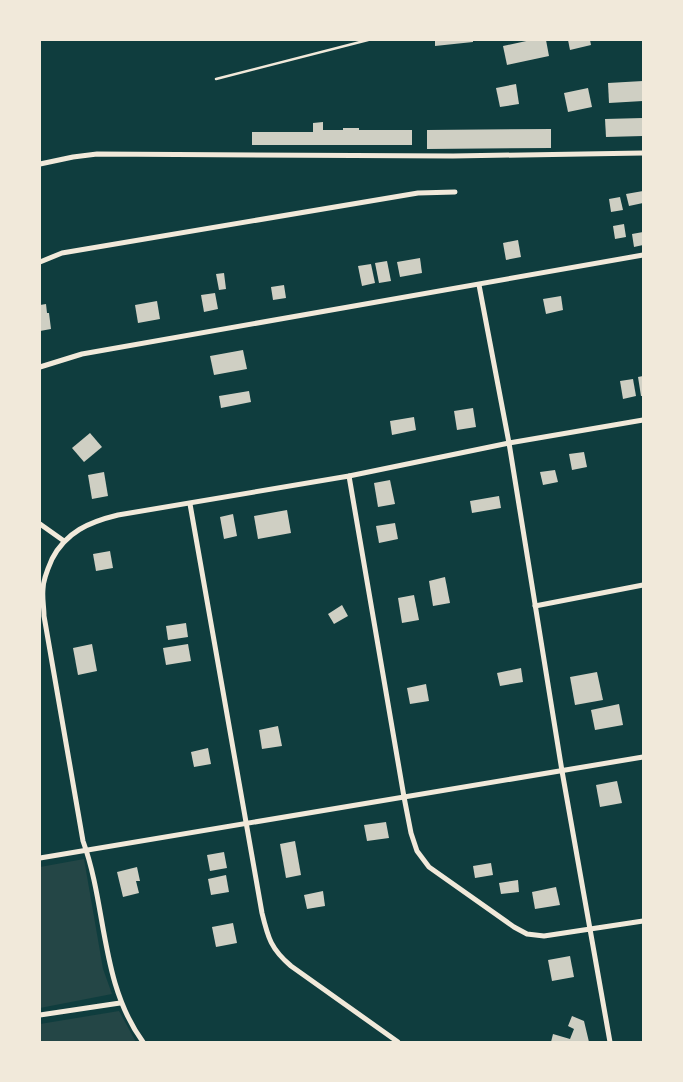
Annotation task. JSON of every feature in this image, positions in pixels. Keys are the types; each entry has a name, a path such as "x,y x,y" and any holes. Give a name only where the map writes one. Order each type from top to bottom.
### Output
{"street":[{"path":"40,164 97,154 452,156 643,153"},
{"path":"40,262 62,253 418,192 455,192"},
{"path":"40,367 82,354 643,255"},
{"path":"479,285 509,443 562,771 610,1042"},
{"path":"143,1042 120,1003 110,969 87,850 83,841 44,616 43,587 47,568 64,540 79,528 97,520 118,515 349,476 509,443 643,420"},
{"path":"349,476 404,797 411,833 417,851 429,867 527,934 544,936 643,920"},
{"path":"190,504 262,913 268,936 277,954 291,966 398,1042"},
{"path":"40,524 64,540"},
{"path":"535,606 643,586"},
{"path":"40,858 643,756"},
{"path":"40,1015 120,1003"}],"lane":[{"path":"216,79 368,40"}],"shaded area":[{"path":"84,859 103,969 112,994 40,1008 40,867"},
{"path":"119,1011 136,1042 40,1042 40,1024"}],"building":[{"path":"435,40 473,40 473,42 435,46"},
{"path":"531,40 546,40 549,56 507,65 503,46"},
{"path":"568,40 590,40 591,45 570,50"},
{"path":"643,81 643,101 609,103 608,83"},
{"path":"516,84 519,104 500,107 496,88"},
{"path":"588,88 592,107 568,112 564,93"},
{"path":"643,118 643,136 606,137 605,119"},
{"path":"323,122 323,130 359,128 359,130 412,130 412,145 252,145 252,132 313,132 313,123"},
{"path":"551,129 551,148 427,149 427,130"},
{"path":"643,191 643,203 629,206 626,194"},
{"path":"620,197 623,210 611,212 609,199"},
{"path":"624,224 626,237 615,239 613,226"},
{"path":"643,232 643,245 634,247 632,234"},
{"path":"518,240 521,257 506,260 503,243"},
{"path":"420,258 422,273 400,277 397,262"},
{"path":"387,261 391,281 379,283 375,263"},
{"path":"371,264 375,283 362,286 358,266"},
{"path":"224,273 226,289 219,290 216,274"},
{"path":"284,285 286,298 273,300 271,287"},
{"path":"215,293 218,309 204,312 201,295"},
{"path":"561,296 563,310 546,314 543,299"},
{"path":"157,301 160,319 138,323 135,305"},
{"path":"46,304 51,329 40,331 40,305"},
{"path":"243,350 247,369 214,375 210,356"},
{"path":"643,376 643,396 641,396 638,377"},
{"path":"633,379 636,396 623,399 620,381"},
{"path":"249,391 251,402 221,408 219,396"},
{"path":"473,408 476,427 457,430 454,411"},
{"path":"414,417 416,430 392,435 390,421"},
{"path":"90,433 102,447 84,462 72,448"},
{"path":"584,452 587,467 572,470 569,454"},
{"path":"555,470 558,482 543,485 540,472"},
{"path":"104,472 108,496 92,499 88,475"},
{"path":"390,480 395,504 378,507 374,483"},
{"path":"499,496 501,508 472,513 470,501"},
{"path":"287,510 291,533 258,539 254,516"},
{"path":"233,514 237,536 224,539 220,517"},
{"path":"395,523 398,539 379,543 376,526"},
{"path":"110,551 113,568 96,571 93,554"},
{"path":"445,577 450,603 433,606 429,581"},
{"path":"414,595 419,620 402,623 398,598"},
{"path":"342,605 348,616 334,624 328,614"},
{"path":"186,623 188,637 168,640 166,626"},
{"path":"92,644 97,671 78,675 73,648"},
{"path":"188,644 191,661 166,665 163,648"},
{"path":"521,668 523,682 500,686 497,673"},
{"path":"597,672 603,700 575,705 570,677"},
{"path":"426,684 429,701 410,704 407,688"},
{"path":"619,704 623,725 595,730 591,710"},
{"path":"278,726 282,746 262,749 259,730"},
{"path":"208,748 211,764 194,767 191,752"},
{"path":"617,781 622,803 600,807 596,785"},
{"path":"386,822 389,838 367,841 364,825"},
{"path":"295,841 301,875 286,878 280,844"},
{"path":"224,852 227,868 210,871 207,855"},
{"path":"491,863 493,875 475,878 473,866"},
{"path":"137,867 140,881 136,881 139,893 123,897 117,872"},
{"path":"226,875 229,892 211,895 208,879"},
{"path":"518,880 519,892 501,894 499,883"},
{"path":"556,887 560,905 535,909 532,892"},
{"path":"323,891 325,906 307,909 304,895"},
{"path":"233,923 237,943 216,947 212,927"},
{"path":"570,956 574,977 552,981 548,960"},
{"path":"572,1016 584,1021 589,1042 551,1042 553,1034 570,1039 574,1029 568,1026"}]}
